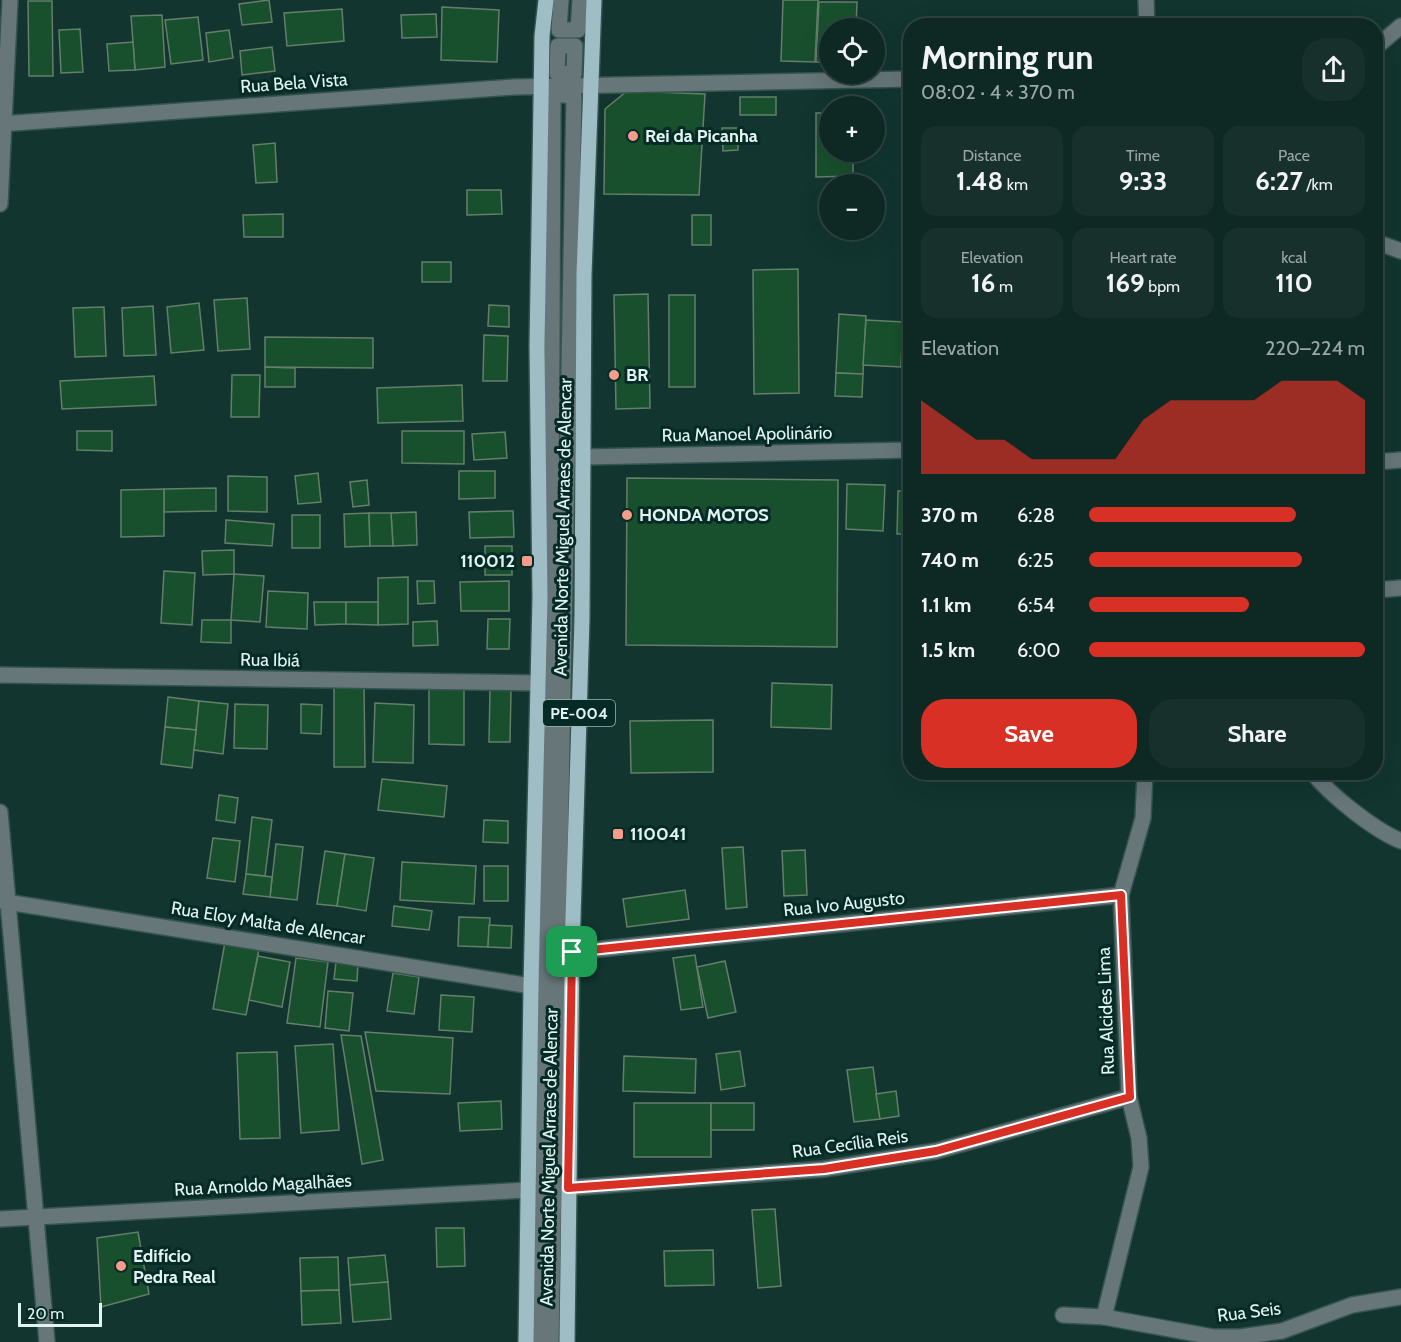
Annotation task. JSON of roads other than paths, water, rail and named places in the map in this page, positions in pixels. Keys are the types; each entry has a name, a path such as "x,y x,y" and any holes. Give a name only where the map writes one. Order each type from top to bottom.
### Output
{"main road":[{"name":"Avenida Norte Miguel Arraes de Alencar","path":"526,1342 531,986 539,683 537,346 541,86 546,0"},
{"name":"Avenida Norte Miguel Arraes de Alencar","path":"567,1342 572,952 585,457 585,275 594,0"}],"street":[{"path":"0,204 1,124 10,0"},
{"path":"561,0 559,30 578,30 580,0"},
{"path":"1146,0 1147,18"},
{"path":"1383,41 1401,26"},
{"name":"Rua Bela Vista","path":"1,124 541,86 903,79"},
{"path":"537,1342 551,595 553,94 574,96 551,1342"},
{"path":"1383,245 1401,251"},
{"name":"Rua Manoel Apolinário","path":"585,457 903,450"},
{"path":"1383,461 1401,460"},
{"path":"1383,590 1401,588"},
{"name":"Rua Ibiá","path":"0,675 539,683"},
{"name":"Rua Alcides Lima","path":"1104,1317 1141,1167 1139,1138 1130,1097 1121,895 1143,818 1145,780"},
{"path":"1318,780 1365,818 1401,841"},
{"path":"0,812 3,902 47,1342"},
{"name":"Rua Ivo Augusto","path":"572,952 1121,895"},
{"name":"Rua Eloy Malta de Alencar","path":"3,902 531,986"},
{"name":"Rua Cecília Reis","path":"568,1188 824,1169 863,1163 936,1151 1130,1097"},
{"name":"Rua Arnoldo Magalhães","path":"0,1219 528,1190"},
{"name":"Rua Seis","path":"1063,1315 1104,1317 1213,1337 1280,1336 1352,1305 1401,1297"}],"place":[{"name":"Rei da Picanha","path":"633,136"},
{"name":"BR","path":"614,375"},
{"name":"HONDA MOTOS","path":"627,515"},
{"name":"110012","path":"527,561"},
{"name":"110041","path":"618,834"},
{"name":"Edifício Pedra Real","path":"121,1266"}]}
